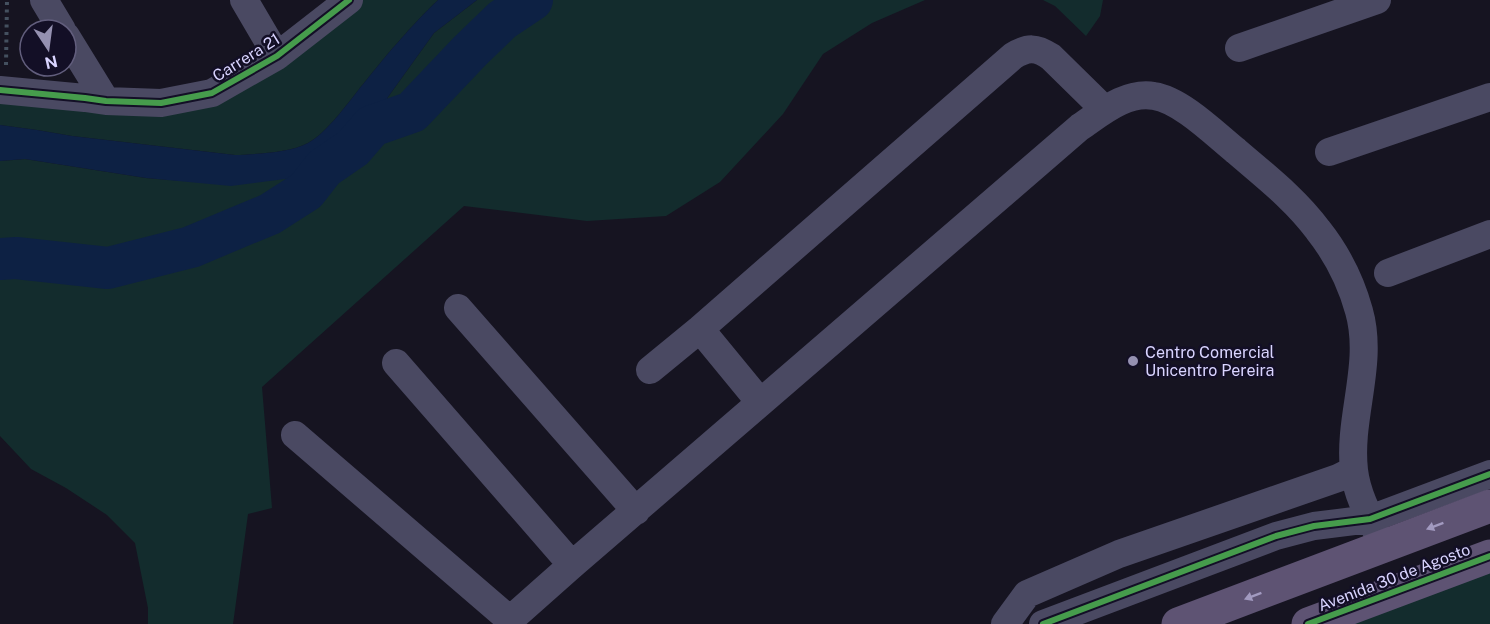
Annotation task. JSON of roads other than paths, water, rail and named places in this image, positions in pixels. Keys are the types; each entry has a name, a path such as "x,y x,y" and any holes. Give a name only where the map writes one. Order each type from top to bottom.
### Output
{"main road":[{"name":"Avenida 30 de Agosto","path":"1178,624 1377,532 1490,506"},
{"name":"Avenida 30 de Agosto","path":"1308,624 1490,556"}],"street":[{"path":"44,0 55,18"},
{"path":"244,0 277,56"},
{"name":"Carrera 21","path":"3,90 106,101 161,103 212,93 277,56 349,0"},
{"path":"1239,48 1377,0"},
{"path":"650,370 1022,50 1042,51 1105,110"},
{"path":"78,56 106,101"},
{"path":"295,435 510,620 1080,127 1124,99 1154,96 1173,103 1196,117 1290,197 1318,230 1350,284 1364,337 1364,364 1354,440 1354,470 1359,491 1377,532"},
{"path":"1329,152 1490,97"},
{"path":"1388,273 1490,234"},
{"path":"459,308 636,511"},
{"path":"700,329 760,402"},
{"path":"396,363 572,565"},
{"path":"1005,624 1027,594 1047,585 1119,554 1338,478 1354,470"},
{"path":"1043,624 1275,536 1314,526 1377,532 1490,474"}],"water":[{"path":"438,0 477,0 434,33 388,97 372,126 353,148 324,168 285,179 231,186 146,178 25,159 0,161 0,125 235,155 292,149 308,143 330,124 390,51"}],"waterway":[{"path":"0,259 16,258 108,268 191,247 270,214 306,191 324,168 353,148 372,126 412,112 502,20 532,0"}],"place":[{"name":"Centro Comercial Unicentro Pereira","path":"1133,361"}]}
